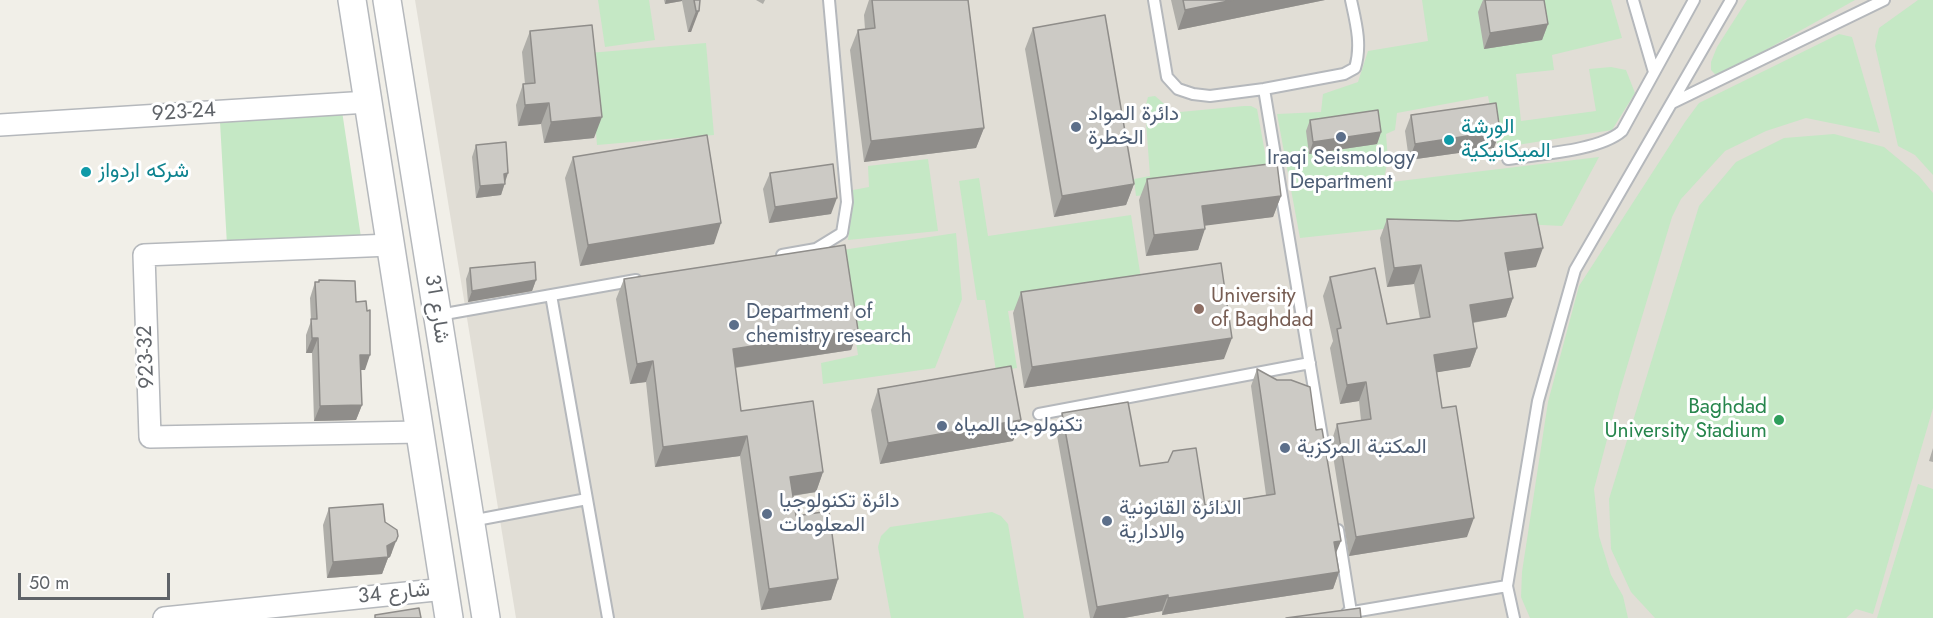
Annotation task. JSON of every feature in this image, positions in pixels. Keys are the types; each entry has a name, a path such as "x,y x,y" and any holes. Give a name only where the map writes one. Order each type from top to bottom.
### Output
{"street":[{"name":"شارع 31","path":"352,0 449,618"},
{"name":"شارع 31","path":"387,0 486,618"},
{"name":"923-24","path":"0,125 368,102"},
{"name":"923-32","path":"391,245 144,255 150,437 420,432"},
{"name":"شارع 34","path":"164,618 353,608 445,589"}],"lane":[{"path":"770,257 816,249 842,233 847,202 829,0"},
{"path":"1154,0 1167,77 1178,89 1210,96 1264,89 1344,74 1355,68 1359,55 1359,40 1351,0"},
{"path":"1633,0 1654,72"},
{"path":"1508,159 1608,141 1622,131 1694,0"},
{"path":"1514,618 1507,586 1538,401 1575,270 1731,0"},
{"path":"1672,103 1884,0"},
{"path":"1264,89 1325,453"},
{"path":"437,315 643,279"},
{"path":"551,295 608,618"},
{"path":"1039,414 1310,363"},
{"path":"471,521 587,499"},
{"path":"1336,522 1346,613 1507,586"}],"shaded area":[{"name":"University of Baghdad","path":"415,0 1933,0 1933,618 516,618"}],"green space":[{"path":"598,0 649,0 655,40 605,47"},
{"path":"1422,0 1611,0 1622,38 1552,55 1554,70 1516,74 1521,121 1596,111 1589,69 1611,67 1626,70 1635,93 1612,130 1498,148 1488,96 1397,113 1395,130 1386,134 1388,160 1383,183 1599,157 1562,226 1523,224 1522,214 1300,238 1277,114 1321,112 1323,94 1358,82 1368,51 1428,41"},
{"path":"1747,0 1855,0 1730,70 1716,75 1711,70 1711,62 1717,47"},
{"path":"1918,0 1933,0 1933,175 1915,155 1898,146 1875,46 1879,28"},
{"path":"1839,34 1852,37 1880,133 1806,118 1766,131 1725,151 1681,199 1672,217 1620,390 1594,489 1599,536 1611,575 1623,596 1628,618 1530,618 1521,597 1522,572 1548,402 1579,286 1699,103"},
{"path":"706,43 714,135 597,145 589,53"},
{"path":"1155,96 1169,108 1180,112 1244,106 1257,109 1270,180 1136,196 1134,179 1150,176 1145,108 1148,97"},
{"path":"342,111 362,244 227,245 220,122"},
{"name":"Baghdad University Stadium","path":"1834,134 1884,147 1919,176 1933,193 1933,408 1873,614 1856,609 1846,618 1655,618 1631,592 1611,549 1609,499 1699,206 1736,162 1784,138"},
{"path":"928,159 938,231 848,240 853,190 869,187 868,166"},
{"path":"979,178 988,236 1131,215 1143,291 1008,311 1017,368 996,371 985,300 977,300 959,181"},
{"path":"956,233 962,299 935,368 823,384 821,363 858,355 842,250"},
{"path":"1918,484 1933,489 1933,618 1877,618"},
{"path":"992,512 1001,516 1008,524 1024,618 891,618 878,547 881,536 890,527"}],"building":[{"path":"694,0 700,0 699,11 696,11"},
{"path":"872,0 968,0 984,128 871,141 858,30 875,28"},
{"path":"1183,0 1233,0 1185,10"},
{"path":"1485,0 1544,0 1548,24 1490,33"},
{"name":"دائرة المواد الخطرة","path":"1105,15 1134,184 1062,196 1033,28"},
{"path":"592,25 602,117 551,122 549,103 525,105 523,84 535,83 530,31"},
{"path":"1496,103 1500,131 1415,144 1411,115"},
{"path":"1378,110 1381,132 1313,142 1310,120"},
{"path":"707,135 721,223 588,245 573,157"},
{"path":"506,142 508,173 504,174 505,184 480,186 476,145"},
{"path":"1277,163 1281,196 1202,206 1205,229 1154,235 1147,179"},
{"path":"833,164 837,198 775,207 770,173"},
{"path":"1536,214 1543,248 1505,253 1513,298 1470,305 1477,348 1434,355 1442,408 1456,406 1474,518 1356,537 1337,424 1371,419 1366,382 1347,385 1337,329 1341,328 1330,277 1375,268 1387,324 1430,317 1421,265 1394,268 1387,219 1458,221"},
{"path":"845,245 858,330 733,349 741,411 813,401 823,472 790,477 796,516 829,511 838,579 769,589 747,436 663,447 653,361 637,364 624,279"},
{"path":"535,262 536,280 472,291 470,268"},
{"path":"1221,263 1232,338 1032,367 1021,292"},
{"path":"319,280 355,281 356,302 366,301 367,311 370,310 370,355 360,355 362,405 320,406 318,338 312,338 311,319 317,319 315,282"},
{"path":"1011,366 1021,420 888,443 878,389"},
{"path":"1257,369 1277,380 1291,380 1310,387 1316,430 1322,429 1341,541 1334,542 1339,572 1097,607 1062,413 1128,402 1140,466 1168,462 1173,451 1196,448 1205,505 1275,494"},
{"path":"383,504 385,522 397,530 398,536 396,541 387,546 388,557 333,562 329,508"},
{"path":"419,608 421,618 375,618 375,615"},
{"path":"1360,608 1361,618 1286,618"}],"place":[{"name":"دائرة المواد الخطرة","path":"1076,127"},
{"name":"Iraqi Seismology Department","path":"1341,137"},
{"name":"الورشة الميكانيكية","path":"1449,140"},
{"name":"شركه اردواز","path":"86,172"},
{"name":"University of Baghdad","path":"1199,309"},
{"name":"Department of chemistry research","path":"734,325"},
{"name":"Baghdad University Stadium","path":"1779,420"},
{"name":"تكنولوجيا المياه","path":"942,426"},
{"name":"المكتبة المركزية","path":"1285,448"},
{"name":"دائرة تكنولوجيا المعلومات","path":"767,514"},
{"name":"الدائرة القانونية والادارية","path":"1107,521"}]}
